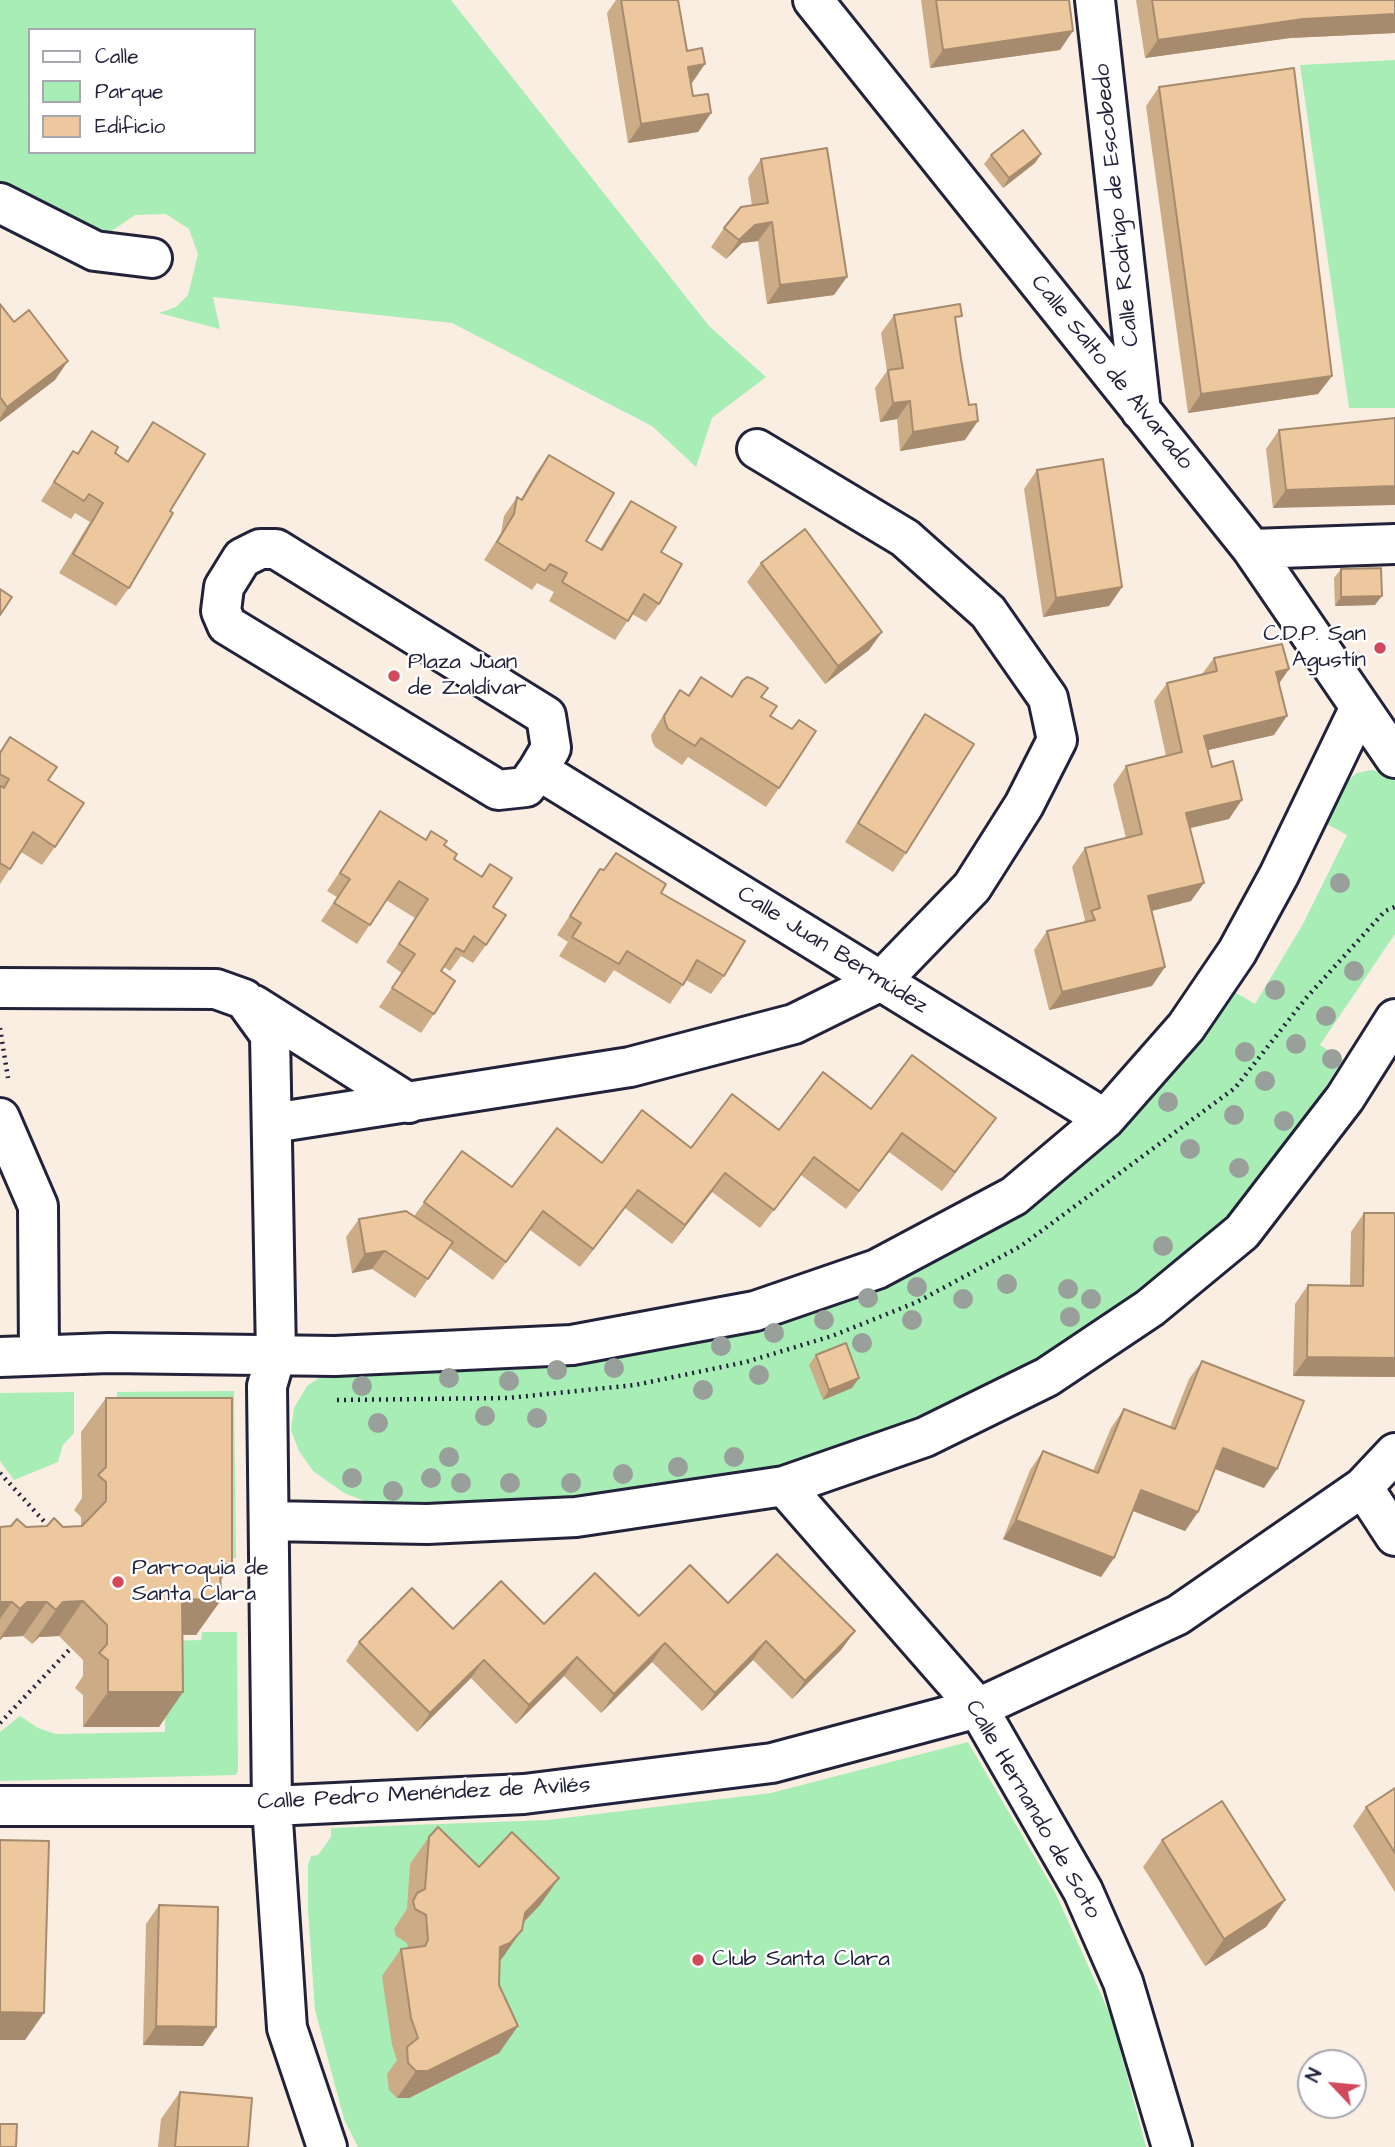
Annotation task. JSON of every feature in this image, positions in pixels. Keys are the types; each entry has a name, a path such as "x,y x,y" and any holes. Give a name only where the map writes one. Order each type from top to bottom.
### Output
{"street":[{"name":"Calle Salto de Alvarado","path":"813,0 1252,549 1395,758"},
{"name":"Calle Rodrigo de Escobedo","path":"1095,0 1141,411"},
{"path":"0,203 94,251 152,258"},
{"path":"273,1123 630,1067 794,1024 881,981 971,887 1024,805 1056,740 1048,698 988,612 905,538 757,449"},
{"path":"1252,549 1395,544"},
{"path":"260,549 276,549 545,716 551,748 549,776 526,788 498,790 228,625 221,611 224,587 243,558 260,549"},
{"path":"0,1357 335,1356 572,1345 755,1311 877,1269 1014,1196 1105,1119 1186,1027 1237,952 1279,875 1360,707"},
{"name":"Calle Juan Bermúdez","path":"549,776 1105,1119"},
{"path":"0,988 216,989 244,999 409,1103"},
{"path":"244,999 270,1035 276,1355 267,1386 272,1805 287,2028 327,2147"},
{"path":"269,1521 426,1524 576,1517 784,1486 925,1437 1047,1377 1150,1308 1242,1232 1345,1098 1395,1019"},
{"path":"0,1118 38,1206 39,1355"},
{"name":"Calle Pedro Menéndez de Avilés","path":"0,1806 272,1805 524,1794 772,1763 978,1708 1178,1615 1363,1487 1395,1453"},
{"name":"Calle Hernando de Soto","path":"784,1486 978,1708 1083,1891 1123,1982 1172,2147"},
{"path":"1363,1487 1395,1536"}],"path":[{"path":"0,1473 53,1530"},
{"path":"0,1723 71,1648"}],"green space":[{"path":"0,0 451,0 709,326 766,377 712,418 696,467 652,426 452,323 213,297 220,329 159,313 176,307 188,295 198,254 189,229 166,214 135,215 107,234 88,233 0,186"},
{"path":"1395,60 1395,408 1349,408 1300,65"},
{"path":"1371,770 1390,773 1395,780 1395,934 1320,1045 1343,1060 1288,1143 1247,1197 1202,1242 1145,1291 1086,1331 1003,1381 932,1415 851,1445 772,1468 625,1495 523,1502 378,1506 344,1493 313,1471 299,1451 291,1430 294,1408 307,1386 322,1376 342,1371 457,1371 594,1362 761,1327 886,1284 1231,990 1255,1004 1303,924 1347,835 1323,822 1341,786 1357,773"},
{"path":"234,1391 236,1558 208,1559 117,1432 117,1392"},
{"path":"74,1392 74,1433 63,1445 58,1462 14,1480 0,1461 0,1393"},
{"path":"202,1632 237,1632 236,1775 0,1781 0,1732 20,1716 38,1728 56,1734 165,1732 165,1641 201,1640"},
{"name":"Club Santa Clara","path":"968,1742 1055,1892 1112,2019 1146,2147 358,2147 344,2119 315,2010 308,1910 308,1865 311,1856 318,1855 331,1837 331,1828 548,1820 771,1793"}],"building":[{"path":"621,0 678,0 687,51 702,48 705,64 688,67 693,96 708,94 711,113 641,124"},
{"path":"936,0 1069,0 1073,31 943,50"},
{"path":"1152,0 1395,0 1395,14 1303,19 1158,40"},
{"path":"1294,68 1332,376 1201,394 1159,87"},
{"path":"1023,130 1041,154 1009,178 991,155"},
{"path":"827,148 847,277 780,285 772,222 755,225 739,240 724,228 741,207 768,203 761,159"},
{"path":"0,304 14,322 29,310 68,361 7,407 0,397"},
{"path":"960,304 962,316 955,317 961,359 969,405 976,404 978,421 913,432 910,401 893,403 888,370 903,368 894,315"},
{"path":"1395,418 1395,486 1286,490 1279,430"},
{"path":"153,422 205,454 170,511 173,513 129,588 73,554 103,503 89,494 84,501 54,482 73,451 78,454 92,431 118,447 115,453 128,462"},
{"path":"549,455 614,493 586,541 602,550 631,501 676,527 661,552 682,564 659,604 644,594 628,621 562,582 567,573 550,564 545,571 497,542 514,514 517,497 522,500"},
{"path":"1103,459 1122,587 1056,598 1037,470"},
{"path":"805,529 882,632 838,666 761,563"},
{"path":"1381,568 1382,596 1341,597 1341,569"},
{"path":"0,589 12,597 0,615"},
{"path":"1282,644 1289,669 1276,672 1287,716 1204,736 1212,767 1233,761 1242,800 1186,813 1204,883 1148,896 1165,967 1062,992 1047,931 1095,920 1091,911 1100,908 1085,848 1142,834 1126,766 1182,752 1167,683 1217,671 1214,658"},
{"path":"701,677 732,697 742,681 747,677 753,679 768,688 761,697 777,706 770,716 792,729 799,720 816,731 779,788 701,738 695,746 668,729 664,716 680,690 689,696"},
{"path":"925,714 974,744 906,853 858,823"},
{"path":"10,737 57,767 48,780 84,803 55,847 33,832 10,869 0,863 0,787 4,788 9,779 0,774 0,753"},
{"path":"380,811 426,840 431,831 447,841 444,845 457,854 454,859 482,877 490,864 512,878 493,907 506,915 486,945 474,936 464,952 456,948 441,971 455,981 434,1014 392,988 415,954 399,944 428,899 399,881 370,925 334,903 350,879 340,873"},
{"path":"616,853 666,884 661,893 745,941 724,976 697,960 683,985 627,951 619,964 572,937 581,923 570,916 600,869 604,870"},
{"path":"912,1055 996,1118 955,1172 902,1133 859,1191 814,1157 774,1210 725,1173 685,1225 638,1190 593,1249 543,1211 506,1262 424,1202 462,1151 512,1187 557,1128 602,1163 642,1110 691,1148 732,1094 779,1130 823,1072 871,1109"},
{"path":"406,1211 453,1242 428,1279 385,1251 365,1254 359,1219"},
{"path":"1364,1213 1395,1213 1395,1358 1307,1357 1308,1285 1363,1286"},
{"path":"846,1343 859,1378 829,1390 816,1355"},
{"path":"1202,1361 1304,1401 1277,1469 1223,1448 1198,1512 1141,1490 1114,1558 1016,1520 1043,1451 1098,1473 1124,1409 1175,1429"},
{"path":"106,1398 232,1398 232,1564 220,1564 221,1600 182,1599 183,1692 108,1692 108,1660 99,1653 107,1644 107,1625 83,1601 63,1602 56,1610 47,1602 27,1602 20,1609 12,1602 0,1602 0,1527 11,1526 17,1519 26,1527 47,1526 54,1518 63,1527 82,1526 106,1501 106,1482 98,1475 106,1467"},
{"path":"777,1554 855,1631 805,1681 766,1641 715,1693 665,1643 614,1694 577,1657 529,1705 484,1660 430,1713 359,1642 412,1588 453,1629 501,1581 544,1624 595,1573 639,1616 690,1565 728,1603"},
{"path":"1395,1788 1395,1853 1366,1807"},
{"path":"1222,1801 1285,1900 1224,1939 1162,1840"},
{"path":"438,1827 479,1867 512,1832 559,1878 525,1913 522,1930 510,1943 500,1947 499,1985 518,2026 428,2071 416,2071 408,2063 407,2047 418,2038 411,2018 401,1949 425,1946 428,1940 426,1915 415,1909 413,1901 417,1893 425,1889 429,1837"},
{"path":"0,1840 49,1841 44,2013 0,2012"},
{"path":"159,1905 218,1907 216,2027 156,2026"},
{"path":"180,2092 252,2098 248,2147 175,2147"},
{"path":"0,2124 17,2124 16,2147 0,2147"}],"place":[{"name":"C.D.P. San Agustín","path":"1380,648"},
{"name":"Plaza Juan de Zaldívar","path":"394,676"},
{"name":"Parroquia de Santa Clara","path":"118,1582"},
{"name":"Club Santa Clara","path":"698,1960"}]}
